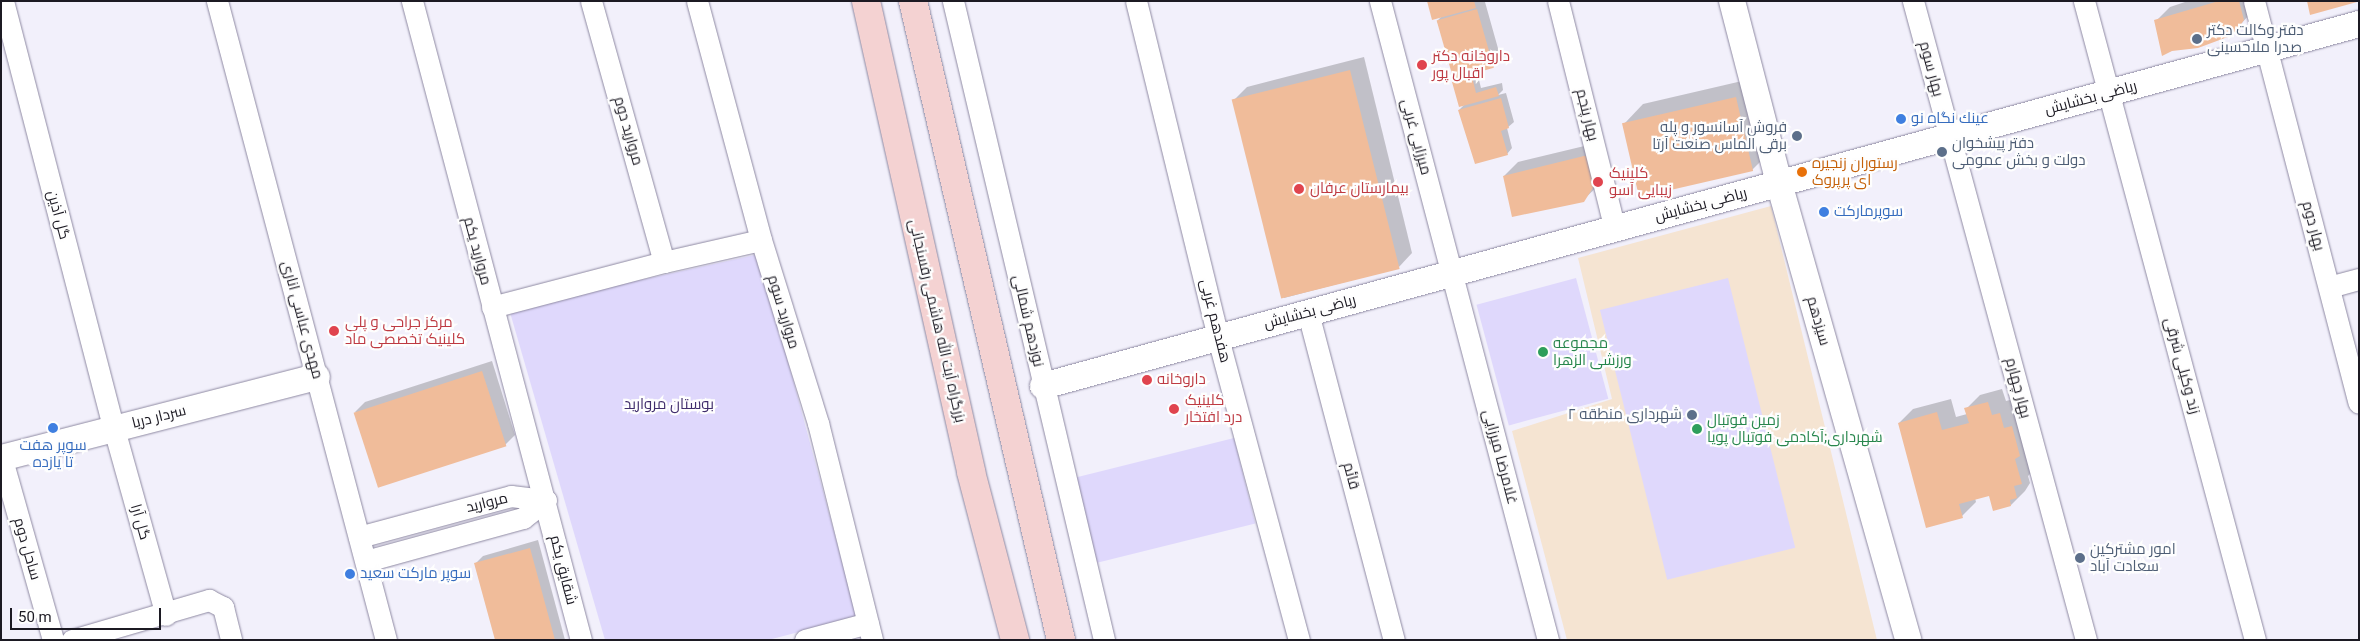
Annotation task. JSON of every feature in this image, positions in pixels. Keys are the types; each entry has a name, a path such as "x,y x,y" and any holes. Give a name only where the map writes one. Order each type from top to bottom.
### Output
{"highway":[{"path":"913,1 1062,640"},
{"path":"918,1 922,38"},
{"name":"بزرگراه آیت الله هاشمی رفسنجانی","path":"866,2 971,472 1016,640"}],"street":[{"name":"گل آذین","path":"3,1 114,429"},
{"name":"مهدی عباسی اناری","path":"217,1 386,640"},
{"name":"مروارید یکم","path":"412,1 492,307 546,500"},
{"name":"مروارید دوم","path":"591,1 664,262"},
{"name":"مروارید سوم","path":"697,1 761,240 818,423 870,631"},
{"name":"نوزدهم شمالی","path":"953,1 1104,640"},
{"name":"هفدهم غربی","path":"1136,1 1218,338 1299,640"},
{"name":"میرزایی غربی","path":"1380,1 1452,274"},
{"name":"بهار پنجم","path":"1558,1 1615,229"},
{"name":"سیزدهم","path":"1732,1 1779,184 1908,640"},
{"name":"بهار سوم","path":"1913,1 1950,137"},
{"name":"زند وکیلی شرقی","path":"2084,1 2255,640"},
{"name":"بهار دوم","path":"2254,1 2359,403"},
{"name":"ریاضی بخشایش","path":"1043,386 2359,24"},
{"name":"بهار چهارم","path":"1950,137 2086,640"},
{"path":"492,307 664,262 761,240"},
{"name":"غلامرضا میرزایی","path":"1452,274 1548,640"},
{"path":"2329,287 2359,279"},
{"name":"قائم","path":"1308,313 1394,640"},
{"name":"سردار دریا","path":"1,457 317,377"},
{"name":"گل آرا","path":"114,429 166,615"},
{"name":"ساحل دوم","path":"1,457 53,640"},
{"name":"مروارید","path":"359,537 511,496 546,500"},
{"name":"مروارید","path":"366,561 523,518 546,500"},
{"name":"شقایق یکم","path":"546,500 581,640"},
{"path":"72,640 166,615 209,600 217,601 223,606 231,640"},
{"path":"805,640 870,631"}],"shaded area":[{"name":"شهرداری منطقه ۲","path":"1771,206 1877,640 1567,640 1512,431 1612,399 1578,258"}],"green space":[{"name":"بوستان مروارید","path":"759,254 857,617 768,640 605,640 509,309"},
{"name":"مجموعه ورزشی الزهرا","path":"1576,278 1608,399 1509,425 1477,305"},
{"name":"زمین فوتبال شهرداری;آکادمی فوتبال پویا","path":"1728,278 1795,548 1667,580 1600,310"},
{"path":"1234,438 1255,523 1097,563 1076,477"}],"building":[{"path":"1427,1 1474,1 1476,8 1432,20"},
{"path":"2219,1 2239,1 2244,20 2233,35 2198,48 2172,51 2162,56 2154,20"},
{"path":"2307,1 2357,1 2357,2 2310,15"},
{"path":"1477,9 1494,68 1453,79 1437,21"},
{"path":"1350,70 1400,269 1281,298 1232,100"},
{"path":"1472,77 1476,93 1496,87 1499,96 1459,107 1452,82"},
{"path":"1736,97 1753,171 1639,197 1622,123"},
{"path":"1501,98 1509,128 1501,131 1508,155 1475,164 1458,110"},
{"path":"1588,155 1594,186 1584,202 1512,217 1503,176"},
{"path":"482,371 506,446 378,488 354,413"},
{"path":"1988,402 1992,415 2000,413 2004,428 2012,426 2020,456 2015,459 2022,484 2014,486 2017,498 2010,500 2011,506 1993,511 1989,496 1959,504 1963,518 1926,528 1898,423 1937,412 1942,430 1969,423 1964,408"},
{"path":"530,548 555,640 495,640 474,563"}],"place":[{"name":"دفتر وکالت دکتر صدرا ملاحسینی","path":"2197,39"},
{"name":"داروخانه دکتر اقبال پور","path":"1422,65"},
{"name":"عينك نگاه نو","path":"1901,119"},
{"name":"فروش آسانسور و پله برقی الماس صنعت آرتا","path":"1797,136"},
{"name":"دفتر پیشخوان دولت و بخش عمومی","path":"1942,152"},
{"name":"رستوران زنجیره ای پرپروک","path":"1802,172"},
{"name":"کلینیک زیبایی آسو","path":"1598,182"},
{"name":"بیمارستان عرفان","path":"1299,189"},
{"name":"سوپرمارکت","path":"1824,212"},
{"name":"مرکز جراحی و پلی کلینیک تخصصی ماد","path":"334,331"},
{"name":"مجموعه ورزشی الزهرا","path":"1543,352"},
{"name":"داروخانه","path":"1147,380"},
{"name":"کلینیک درد افتخار","path":"1174,409"},
{"name":"شهرداری منطقه ۲","path":"1692,415"},
{"name":"سوپر هفت تا یازده","path":"53,428"},
{"name":"زمین فوتبال شهرداری;آکادمی فوتبال پویا","path":"1697,429"},
{"name":"امور مشترکین سعادت آباد","path":"2080,558"},
{"name":"سوپر مارکت سعید","path":"350,574"}]}
